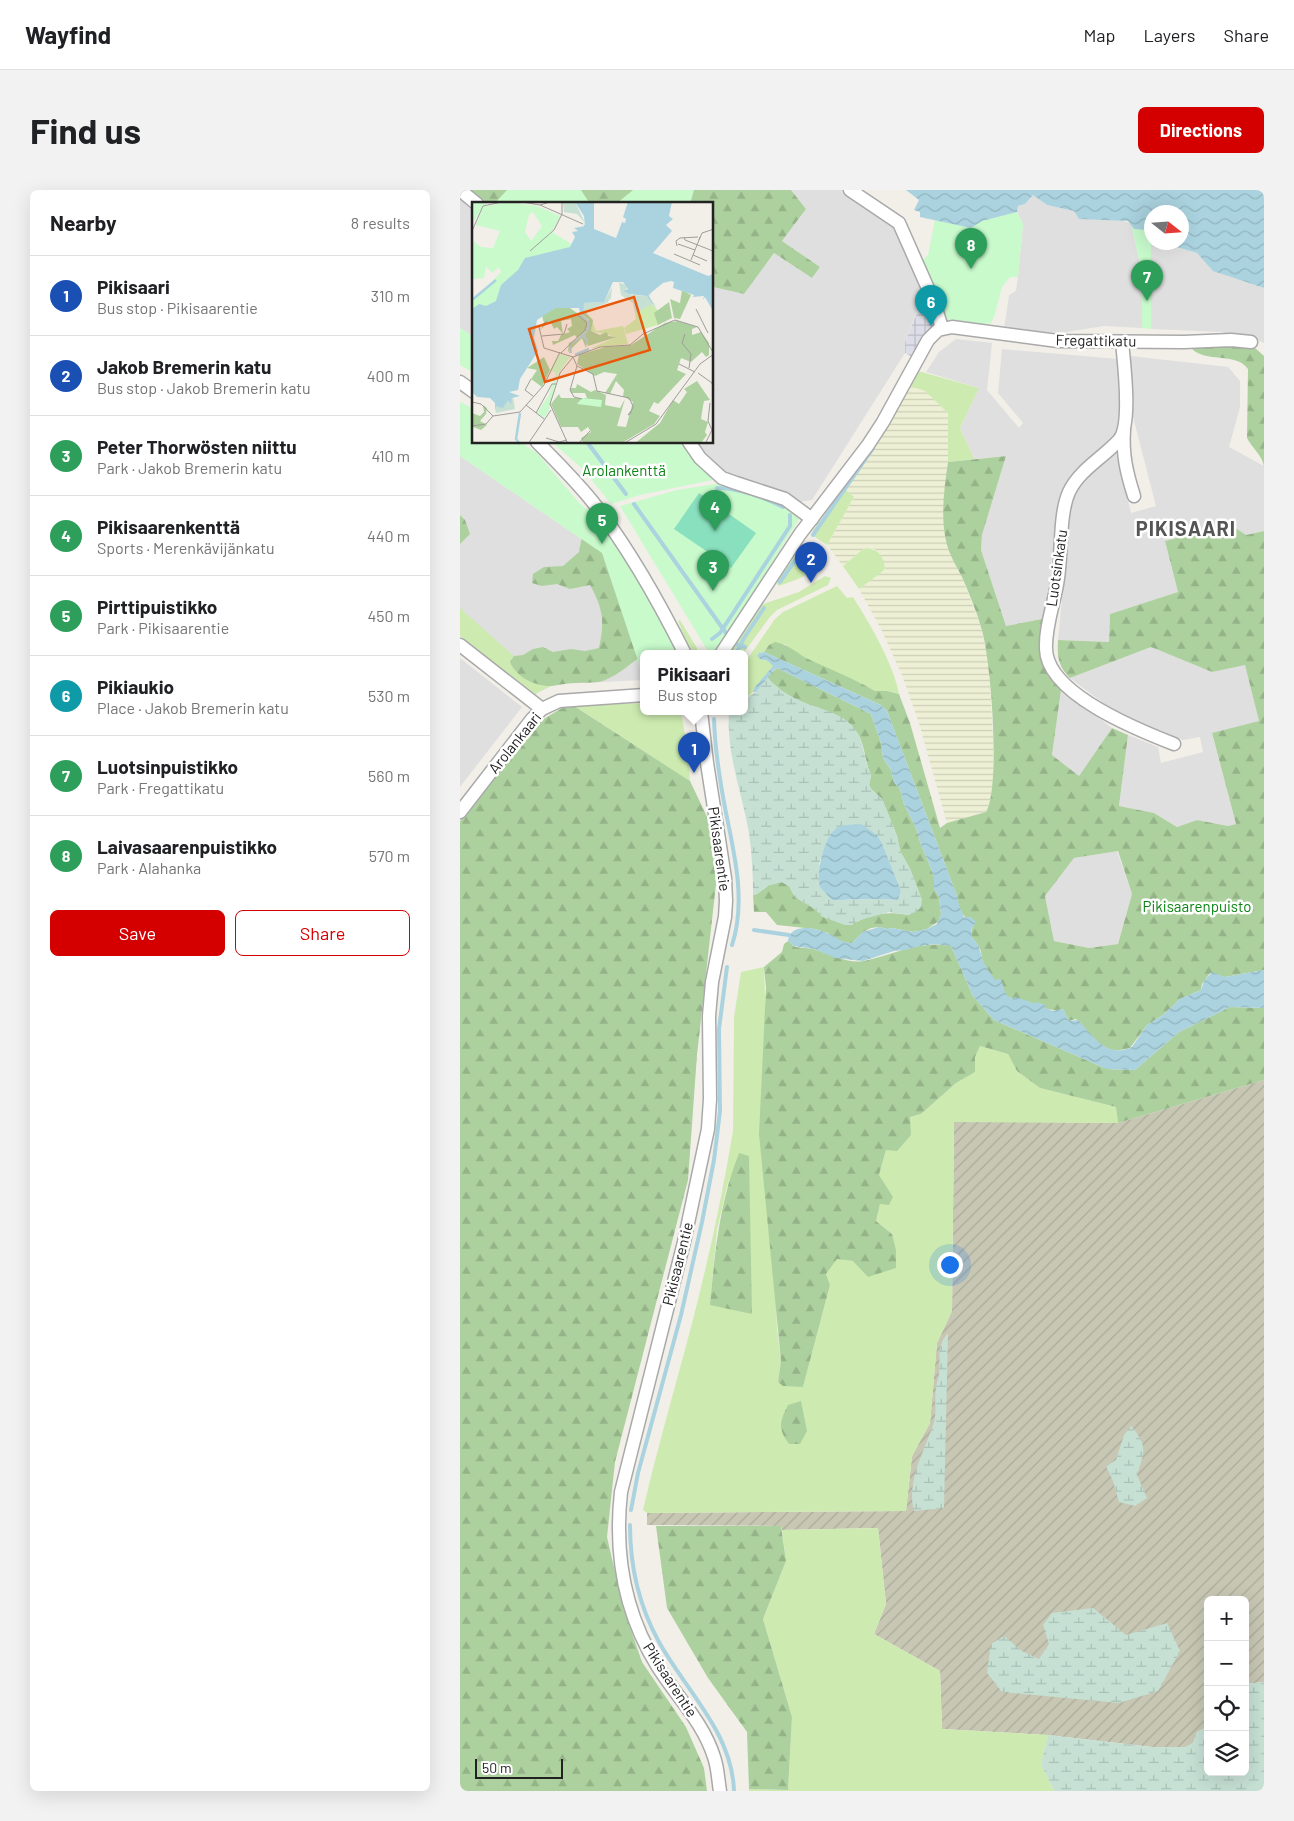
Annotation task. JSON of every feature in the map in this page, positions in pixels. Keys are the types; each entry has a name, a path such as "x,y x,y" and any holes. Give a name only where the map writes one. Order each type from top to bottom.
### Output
{"street":[{"path":"460,190 475,202"},
{"path":"723,650 812,519 878,430 928,340 942,328 931,294 899,223 850,190"},
{"name":"Fregattikatu","path":"942,328 952,327 1058,341 1184,342 1231,340 1251,342"},
{"path":"1122,342 1126,411 1123,453 1125,468 1134,496"},
{"path":"460,382 472,391"},
{"name":"Luotsinkatu","path":"1124,428 1118,440 1078,479 1068,493 1061,536 1058,578 1047,634 1046,651 1049,666 1071,690 1106,714 1174,744"},
{"path":"538,444 581,488 624,544 652,589 683,650"},
{"path":"690,444 700,458 722,478 785,499 812,519"},
{"path":"460,645 542,709"},
{"name":"Arolankaari","path":"460,812 532,719 542,709 559,701 640,695"},
{"name":"Pikisaarentie","path":"701,715 725,878 726,901 725,917 712,982 709,1016 710,1099 708,1129 684,1242 621,1492 617,1531 621,1574 638,1628 658,1667 690,1710 705,1735 715,1758 720,1791"}],"shaded area":[{"path":"460,190 472,202 472,336 460,328"},
{"path":"791,190 843,190 842,192 897,227 923,296 905,342 905,353 812,500 791,503 736,483 690,444 714,444 714,287 744,294 774,253 812,278 820,267 782,241 806,209"},
{"path":"1033,195 1047,205 1131,223 1142,274 1142,328 1104,326 1061,333 1004,329 1009,295 1016,291 1018,277 1023,224 1017,212 1018,206 1025,204"},
{"path":"1151,250 1187,250 1197,253 1214,271 1264,288 1264,343 1253,338 1224,336 1223,332 1151,329"},
{"path":"931,289 945,295 943,313 950,320 950,331 944,332 934,340 921,362 905,353 905,342 924,296"},
{"path":"956,339 992,343 987,390 1019,428 1023,423 998,393 1002,349 1118,359 1118,386 1122,419 1116,433 1062,492 1051,565 1047,618 1006,626 981,550 982,535 1006,456 974,459 960,428 979,388 926,372 939,352"},
{"path":"1131,356 1228,367 1240,381 1240,407 1229,447 1264,466 1264,531 1246,535 1224,520 1211,529 1165,541 1178,592 1110,614 1109,642 1058,640 1071,505 1073,496 1080,486 1111,453 1116,453 1131,513 1156,506 1130,405 1129,376"},
{"path":"910,386 925,391 948,413 948,462 944,525 948,546 981,627 989,664 993,784 988,809 986,812 947,823 919,723 902,675 881,629 859,589 885,568 875,549 867,548 862,550 843,566 827,545 854,497 845,489 888,426"},
{"path":"460,456 602,553 640,668 640,680 560,684 535,694 460,636"},
{"path":"1151,647 1212,672 1245,664 1259,721 1212,734 1236,824 1228,826 1197,820 1177,827 1154,813 1119,806 1128,735 1158,747 1161,763 1203,752 1200,737 1183,740 1129,718 1106,705 1070,678"},
{"path":"460,658 522,707 460,787"},
{"path":"1061,690 1112,728 1079,776 1052,755"},
{"path":"1117,851 1132,894 1118,944 1089,948 1054,941 1045,896 1074,858"},
{"path":"1264,1080 1264,1682 1249,1684 1249,1596 1204,1596 1204,1729 1197,1732 1193,1743 1185,1748 1152,1747 1048,1735 942,1729 940,1671 874,1634 886,1604 878,1528 782,1530 781,1526 647,1525 647,1513 906,1511 912,1456 930,1423 937,1343 952,1311 954,1121 1118,1123"}],"green space":[{"path":"460,190 791,190 806,209 782,241 820,267 812,278 774,253 744,294 714,287 714,202 475,202"},
{"path":"507,190 581,190 589,202 496,202"},
{"path":"633,190 694,190 691,202 618,202"},
{"path":"1017,212 1023,224 1018,277 1010,277 1002,287 991,323 984,324 947,319 931,289 921,262 928,255 935,220 971,228 982,221"},
{"path":"1131,223 1134,229 1144,230 1144,250 1151,250 1151,329 1142,328 1142,274"},
{"path":"460,328 472,336 472,372 460,365"},
{"path":"1240,345 1255,348 1264,356 1264,467 1262,459 1247,438 1248,369 1236,360 1204,355 1197,353 1191,348 1191,346"},
{"path":"918,371 979,388 960,428 974,459 948,462 948,413 925,391 910,386"},
{"path":"460,402 472,408 472,444 524,444 537,453 580,504 595,515 629,563 676,650 640,650 640,667 602,553 460,456"},
{"name":"Arolankenttä","path":"554,444 690,444 722,478 640,495 611,504 584,470"},
{"name":"Pikisaarenpuisto","path":"1006,456 982,535 981,550 1006,626 1047,618 1044,667 1048,676 1061,690 1052,755 1079,776 1112,728 1128,735 1119,806 1154,813 1177,827 1197,820 1228,826 1236,824 1212,733 1259,721 1245,665 1212,672 1151,647 1070,678 1063,670 1059,661 1058,640 1109,642 1110,614 1178,592 1165,541 1211,529 1224,520 1246,535 1264,531 1264,970 1225,977 1210,973 1202,984 1201,990 1180,999 1163,1015 1147,1025 1130,1048 1108,1049 1098,1042 1076,1019 1069,1021 1063,1009 1052,1010 1011,998 1003,992 983,962 980,949 971,934 975,923 967,918 960,909 957,896 887,711 881,705 764,652 769,645 775,642 779,643 875,691 899,694 910,723 940,828 947,823 986,812 991,798 993,777 994,750 991,692 985,643 979,621 965,583 950,553 945,535 943,504 948,462","holes":["1118,851 1132,894 1118,944 1089,948 1054,941 1045,896 1074,858"]},
{"path":"715,484 749,490 784,505 799,519 718,650 707,650 620,506 677,490"},
{"path":"845,489 854,497 827,545 812,535 813,530"},
{"path":"699,493 756,533 731,568 674,529"},
{"path":"460,515 465,520 470,534 460,544"},
{"path":"593,529 642,650 640,650 640,657 621,672 602,681 552,686 533,683 513,667 510,662 514,656 523,655 533,649 543,647 553,652 571,649 585,651 599,648 602,615 590,585 570,589 557,584 542,586 532,583 533,574 544,567 563,566 579,552 583,531"},
{"path":"800,547 804,547 816,555 815,567 798,579 779,586 775,582"},
{"path":"867,548 875,550 880,554 885,568 859,589 843,566"},
{"path":"825,576 831,578 828,585 777,610 746,650 730,650 758,607 799,592"},
{"path":"837,586 847,598 853,597 880,644 892,670 899,694 875,691 802,656 785,644 769,645 764,652 759,653 763,660 768,661 774,666 748,696 748,658 775,619 783,612"},
{"path":"460,608 514,656 510,662 517,672 532,682 551,686 535,694 460,636"},
{"path":"680,620 697,650 692,650 687,643 678,621"},
{"path":"777,668 871,714 881,743 883,758 891,770 894,782 900,789 904,804 916,828 934,877 934,888 939,897 941,914 939,921 927,929 913,932 892,928 871,928 863,932 852,943 848,943 839,941 828,933 815,929 777,925 766,912 754,912 753,895 769,885 782,882 789,886 795,897 815,909 823,917 851,925 879,914 909,915 922,900 910,869 900,851 897,836 882,799 869,785 871,775 862,742 856,731 837,715 798,700 777,687 767,677"},
{"path":"767,677 790,696 842,718 858,733 871,775 869,785 882,799 897,836 900,851 910,869 922,900 921,907 916,912 909,915 889,912 860,920 851,925 845,925 823,917 815,909 795,897 789,886 782,882 769,885 753,895 749,833 732,758 729,727 729,715 748,715 748,697 756,692","holes":["877,835 901,891 898,900 845,900 819,864 826,844"]},
{"path":"640,703 640,715 682,715 690,781 574,706"},
{"path":"574,706 690,781 710,823 716,884 697,1055 688,1180 615,1462 607,1537 624,1610 642,1662 686,1727 704,1768 707,1791 460,1791 460,821 537,723 562,708"},
{"path":"788,941 796,947 813,949 845,960 858,962 929,945 951,946 973,996 994,1020 1107,1069 1135,1070 1179,1032 1230,1007 1264,1008 1264,1080 1118,1123 1116,1107 1040,1088 1017,1071 1008,1054 980,1046 975,1057 975,1072 956,1083 921,1114 910,1117 911,1135 897,1151 886,1150 879,1175 893,1197 889,1205 880,1204 876,1221 892,1234 896,1250 896,1268 868,1277 853,1261 837,1259 826,1274 830,1285 803,1387 783,1386 778,1382 781,1361 759,1134 766,988 764,967 782,952 784,944"},
{"path":"764,967 777,1329 781,1361 778,1382 803,1387 830,1285 826,1274 837,1258 853,1261 892,1234 876,1221 880,1204 879,1175 886,1150 910,1117 921,1114 956,1083 974,1072 975,1057 980,1046 1008,1054 1017,1071 1040,1088 1116,1107 1118,1123 954,1122 952,1311 937,1343 930,1423 912,1456 906,1511 647,1513 643,1510 703,1278 729,1156 733,1131 734,1017 741,972","holes":["729,1178 710,1305 717,1230"]},
{"path":"739,1153 749,1156 752,1314 710,1305 722,1210"},
{"path":"948,1333 944,1508 914,1511 912,1488 914,1477 934,1422 940,1347"},
{"path":"801,1401 807,1431 800,1444 789,1444 781,1429 783,1416 788,1405"},
{"path":"1131,1426 1142,1444 1143,1454 1137,1475 1147,1498 1135,1506 1119,1502 1106,1466 1116,1460 1124,1435"},
{"path":"656,1526 781,1526 786,1561 763,1619 792,1717 788,1790 749,1789 747,1732 708,1678 667,1608"},
{"path":"878,1528 886,1604 874,1634 940,1671 942,1729 1048,1735 1041,1764 1054,1791 749,1791 749,1789 788,1790 792,1717 763,1619 786,1561 782,1530"},
{"path":"1093,1608 1126,1635 1167,1623 1180,1651 1158,1691 1119,1703 1002,1692 987,1673 991,1644 1004,1636 1022,1651 1039,1659 1049,1644 1043,1625 1052,1613"},
{"path":"1264,1682 1264,1791 1054,1791 1041,1764 1048,1735 1152,1747 1185,1747 1193,1743 1197,1732 1204,1729 1204,1776 1249,1776 1249,1684"}],"water":[{"path":"906,190 1264,190 1264,288 1213,271 1197,253 1187,250 1189,250 1189,205 1144,205 1144,230 1134,229 1128,221 1079,219 1074,211 1047,205 1033,195 1025,204 1018,206 1017,212 982,221 971,228 920,217 920,212 914,210 919,200"},
{"path":"764,652 881,705 887,711 964,917 971,917 976,922 971,930 972,937 979,947 983,962 995,980 1000,979 1005,992 1012,999 1015,997 1033,1004 1036,1002 1045,1005 1046,1008 1052,1011 1063,1009 1069,1021 1078,1020 1101,1044 1115,1050 1132,1047 1147,1025 1163,1015 1180,999 1201,990 1204,981 1212,972 1225,977 1264,970 1264,1008 1230,1007 1179,1032 1135,1070 1107,1069 994,1020 973,996 951,946 935,944 920,946 894,951 863,961 836,958 814,949 793,946 788,941 793,931 798,929 816,929 842,941 852,943 863,932 879,927 913,932 927,929 937,924 941,914 939,897 934,888 934,877 916,828 904,804 900,789 894,782 891,770 883,758 881,743 871,714 777,668 756,692 753,692 773,666 768,661 757,656 759,653"},
{"path":"861,824 877,835 882,843 901,891 898,900 833,900 820,887 820,864 828,838 837,828"}],"waterway":[{"path":"588,444 626,494"},
{"path":"813,535 873,448"},
{"path":"717,488 751,494 783,507"},
{"path":"634,504 726,633"},
{"path":"712,639 720,633 790,526 790,515"},
{"path":"780,582 803,549"},
{"path":"738,650 764,608"},
{"path":"736,644 745,647"},
{"path":"714,719 720,778 738,879 738,913 732,945"},
{"path":"754,930 789,935"},
{"path":"631,1510 638,1473 681,1315 714,1160 720,1111 719,1029 727,967"},
{"path":"630,1525 634,1571 646,1614 659,1642 717,1731 731,1770 734,1791"}],"place":[{"name":"Laivasaarenpuistikko","path":"971,269"},
{"name":"Luotsinpuistikko","path":"1147,301"},
{"name":"Pikiaukio","path":"931,326"},
{"name":"Pikisaarenkenttä","path":"715,531"},
{"name":"Pirttipuistikko","path":"602,544"},
{"name":"Jakob Bremerin katu","path":"811,583"},
{"name":"Peter Thorwösten niittu","path":"713,591"},
{"name":"Pikisaari","path":"694,773"}],"district":[{"name":"PIKISAARI","path":"1186,529"}]}
